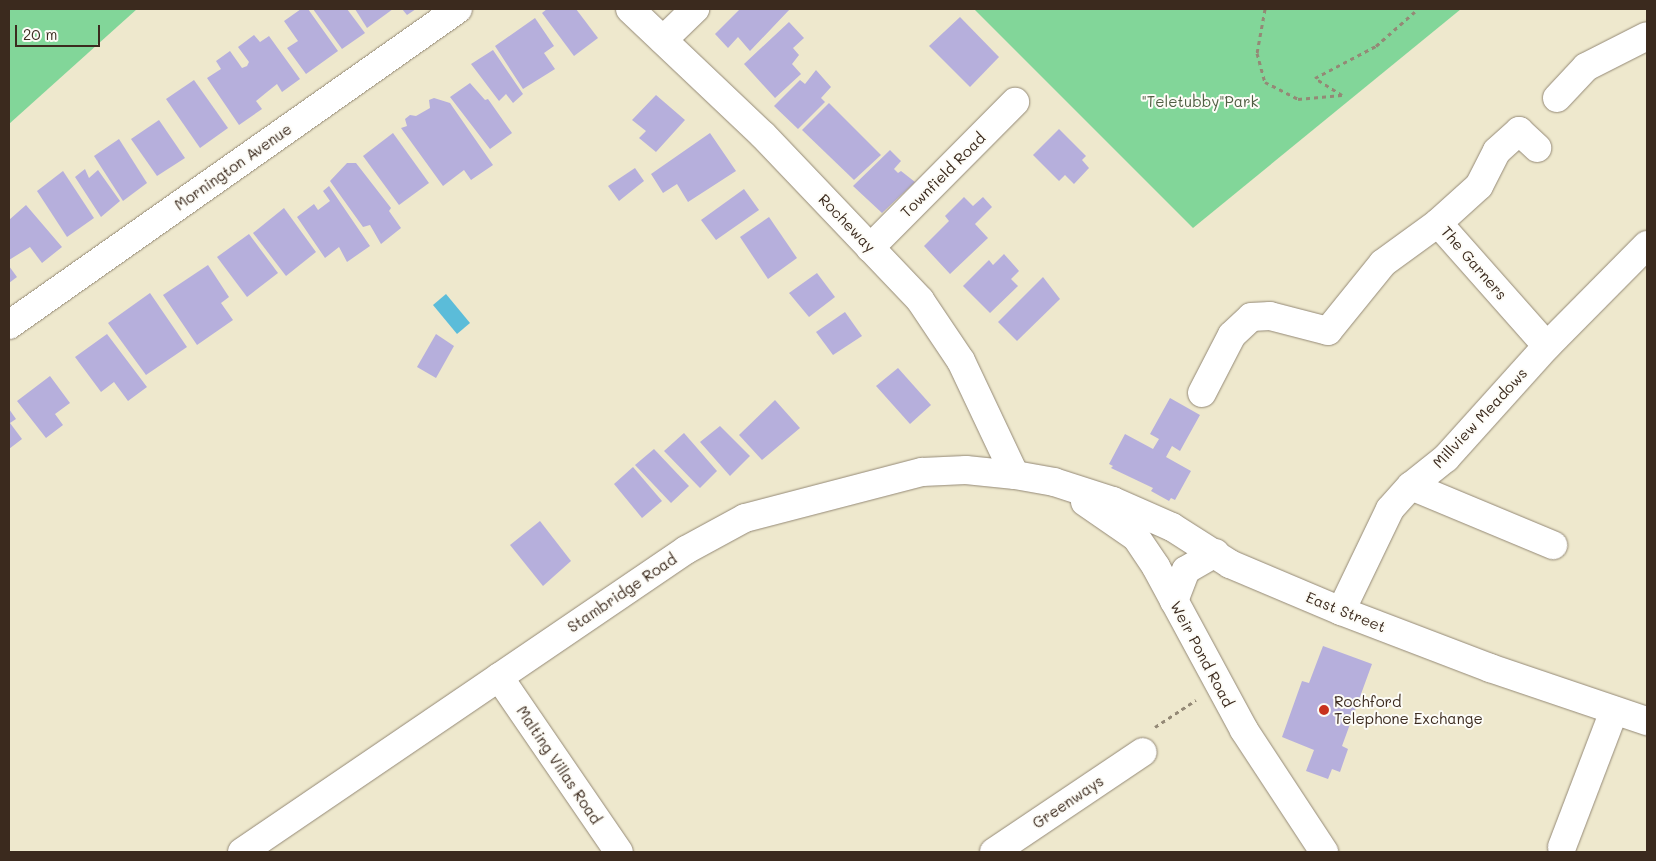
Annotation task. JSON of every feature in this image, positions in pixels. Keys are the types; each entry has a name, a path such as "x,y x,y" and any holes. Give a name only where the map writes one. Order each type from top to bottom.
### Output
{"street":[{"name":"Mornington Avenue","path":"9,325 458,9"},
{"name":"Rocheway","path":"630,9 763,135 870,248 942,329 961,361 1015,475"},
{"path":"663,40 695,9"},
{"path":"1557,98 1586,67 1642,39"},
{"name":"Townfield Road","path":"870,248 1015,102"},
{"path":"1438,223 1479,186 1497,151 1519,131 1538,148"},
{"name":"The Garners","path":"1202,393 1232,335 1251,317 1270,316 1297,321 1328,331 1383,263 1438,223 1547,346"},
{"name":"Millview Meadows","path":"1340,611 1390,508 1411,486 1446,458 1547,346 1647,244"},
{"name":"Stambridge Road","path":"242,852 638,581 745,518 922,472 966,470 1015,475 1054,482"},
{"name":"East Street","path":"1054,482 1147,516 1215,553 1230,564 1340,611 1614,711 1647,721"},
{"name":"Weir Pond Road","path":"1054,482 1136,537 1174,601 1218,685 1324,852"},
{"path":"1411,486 1553,545"},
{"path":"1174,601 1186,570 1215,553"},
{"name":"Malting Villas Road","path":"499,677 619,852"},
{"path":"1562,847 1614,711"},
{"name":"Greenways","path":"994,852 1143,752"}],"path":[{"path":"1265,9 1258,53 1265,82 1298,99 1342,95 1315,78 1376,46 1418,9"},
{"path":"1143,752 1136,740 1218,685"}],"green space":[{"path":"9,9 137,9 9,124"},
{"name":"\"Teletubby\"Park","path":"974,9 1461,9 1193,228"}],"water":[{"path":"446,294 470,323 457,334 433,305"}],"building":[{"path":"301,9 308,9 338,51 306,74 287,48 298,41 284,21"},
{"path":"313,9 347,9 365,33 342,49"},
{"path":"355,9 393,9 367,28"},
{"path":"402,9 416,9 407,15"},
{"path":"547,9 576,9 598,38 574,56 542,13"},
{"path":"740,9 790,9 750,51 738,37 728,48 715,34"},
{"path":"960,17 999,57 970,87 929,46"},
{"path":"535,18 554,46 544,53 555,69 523,89 495,46"},
{"path":"789,22 804,38 793,48 799,55 792,64 801,74 775,98 744,64"},
{"path":"254,35 260,42 269,36 300,79 282,92 277,84 256,101 262,109 239,125 207,78 221,69 216,61 230,51 242,68 247,66 249,62 238,47"},
{"path":"493,50 523,94 513,103 506,94 499,101 471,64"},
{"path":"816,70 831,87 821,98 825,102 798,129 774,106 800,80 805,84"},
{"path":"194,80 228,128 200,148 166,99"},
{"path":"470,83 485,100 488,99 512,133 490,149 450,97"},
{"path":"656,95 685,120 656,152 639,138 646,131 632,120"},
{"path":"434,98 450,103 493,165 471,180 464,170 443,186 401,128 407,126 405,119 410,115 416,116 430,108 429,100"},
{"path":"829,103 881,155 854,180 802,130"},
{"path":"159,120 185,158 157,176 131,139"},
{"path":"1059,129 1086,156 1082,160 1089,168 1074,184 1065,175 1059,181 1033,155"},
{"path":"393,133 429,183 399,205 363,156"},
{"path":"710,133 736,171 688,202 677,184 663,193 651,174"},
{"path":"119,139 147,183 123,201 94,156"},
{"path":"890,150 901,161 894,169 898,173 901,171 915,182 882,213 853,186"},
{"path":"347,163 356,163 391,208 389,211 401,228 381,244 370,225 363,227 330,181"},
{"path":"635,168 644,181 619,201 608,186"},
{"path":"85,169 89,178 98,170 120,201 101,217 75,177"},
{"path":"63,171 94,218 67,237 37,191"},
{"path":"329,186 370,246 347,262 339,247 325,258 297,217 314,204 318,210 330,201 323,191"},
{"path":"744,189 759,210 716,240 701,220"},
{"path":"964,197 973,206 983,197 992,207 975,224 988,238 950,274 924,246 949,221 945,216"},
{"path":"26,205 62,247 42,263 30,247 9,260 9,220"},
{"path":"284,208 316,252 286,276 253,233"},
{"path":"769,217 797,258 768,279 740,237"},
{"path":"249,234 278,273 247,297 217,257"},
{"path":"1004,254 1019,271 1011,279 1018,286 990,313 963,286 989,260 993,265"},
{"path":"208,265 229,297 221,303 233,320 197,345 163,295"},
{"path":"9,266 17,277 9,283"},
{"path":"817,273 835,297 809,317 789,293"},
{"path":"1043,277 1060,299 1017,341 998,322"},
{"path":"150,293 187,347 146,375 108,323"},
{"path":"845,312 862,336 833,355 816,332"},
{"path":"107,334 147,387 128,401 114,382 101,392 75,357"},
{"path":"436,334 454,346 436,378 417,367"},
{"path":"898,368 931,405 910,424 876,386"},
{"path":"50,376 70,403 55,414 63,425 46,438 17,401"},
{"path":"1170,398 1200,415 1180,451 1172,446 1166,457 1191,471 1175,500 1171,498 1169,501 1151,491 1153,488 1111,468 1113,466 1109,464 1125,434 1153,449 1159,439 1150,434"},
{"path":"775,400 800,428 762,460 739,435"},
{"path":"9,409 16,419 10,423 22,439 9,449"},
{"path":"720,426 750,456 730,476 700,442"},
{"path":"684,433 717,471 700,488 664,451"},
{"path":"654,449 689,486 671,503 635,465"},
{"path":"633,467 662,501 642,518 614,484"},
{"path":"540,521 571,561 543,586 510,545"},
{"name":"Rochford Telephone Exchange","path":"1323,646 1372,664 1342,746 1348,749 1340,772 1332,769 1328,779 1306,771 1314,750 1282,737 1302,681 1309,683"}],"place":[{"name":"Rochford Telephone Exchange","path":"1324,710"}]}
